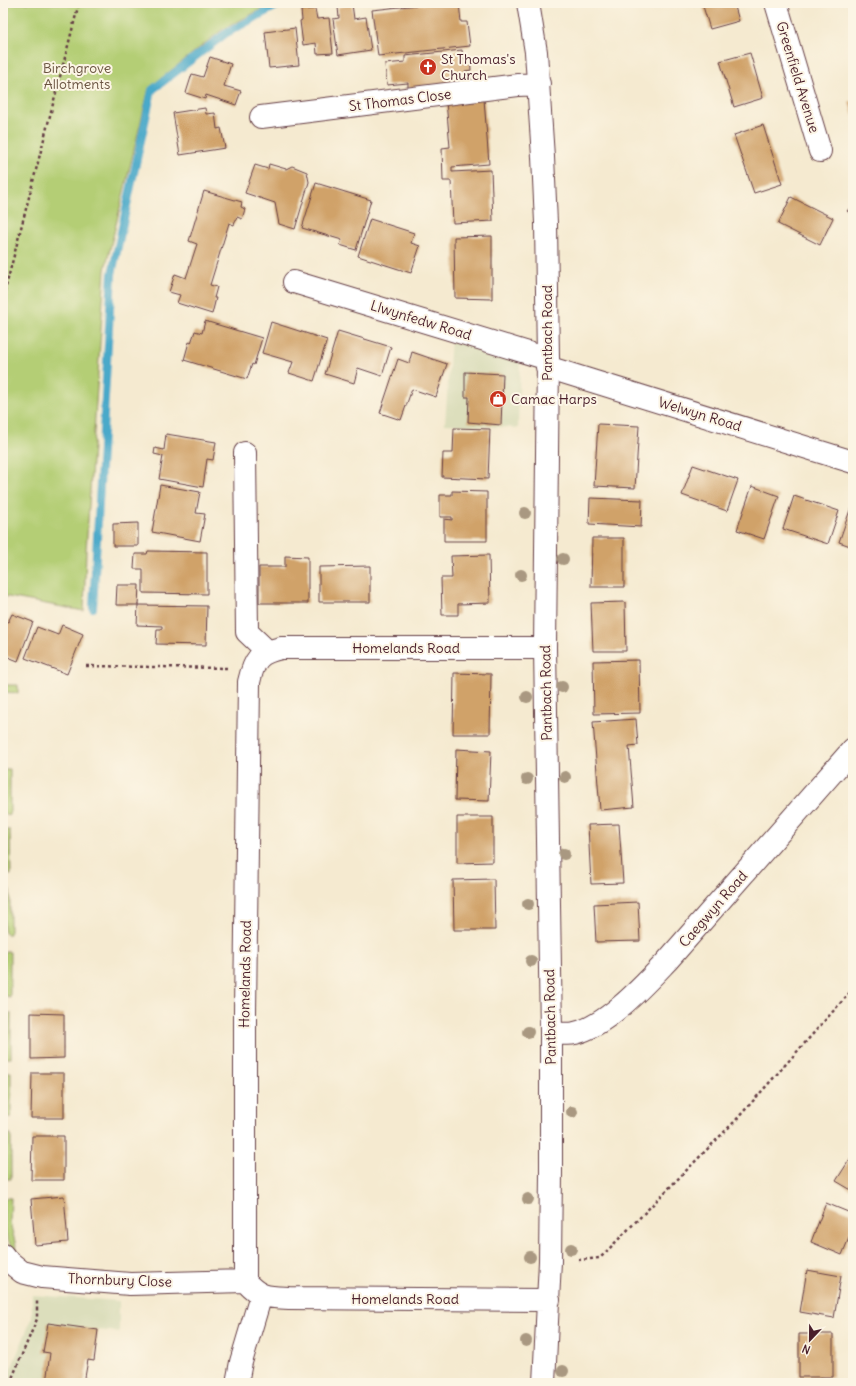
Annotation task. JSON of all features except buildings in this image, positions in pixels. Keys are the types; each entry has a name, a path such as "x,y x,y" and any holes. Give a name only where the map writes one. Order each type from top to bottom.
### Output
{"street":[{"name":"Pantbach Road","path":"528,3 536,52 539,84 546,223 548,363 545,648 551,1033 549,1300 544,1383"},
{"name":"Greenfield Avenue","path":"776,3 820,151"},
{"name":"St Thomas Close","path":"261,117 518,85 539,84"},
{"name":"Llwynfedw Road","path":"294,282 548,363"},
{"name":"Welwyn Road","path":"548,363 853,462"},
{"path":"244,454 247,632 267,651"},
{"name":"Homelands Road","path":"245,1280 245,1012 249,682 252,668 258,659 267,651 281,648 545,648"},
{"name":"Caegwyn Road","path":"551,1033 575,1033 590,1028 612,1014 636,994 667,961 853,749"},
{"name":"Thornbury Close","path":"3,1255 22,1272 42,1277 130,1284 245,1280"},
{"path":"237,1383 241,1362 261,1295 252,1290 245,1280"},
{"name":"Homelands Road","path":"261,1295 289,1298 549,1300"}],"path":[{"path":"3,298 79,3"},
{"path":"86,666 231,668"},
{"path":"578,1260 600,1258 736,1120 853,989"},
{"path":"10,1383 37,1319 37,1299"}],"shaded area":[{"path":"451,340 520,361 518,428 445,424"},
{"path":"32,1295 119,1301 119,1332 98,1330 94,1361 88,1360 84,1383 5,1383 32,1318"}],"green space":[{"name":"Birchgrove Allotments","path":"3,3 273,3 222,30 149,88 105,270 86,550 84,611 3,596"},
{"path":"3,685 18,685 18,693 3,692"},
{"path":"6,769 10,769 10,815 3,812 3,773"},
{"path":"6,830 10,830 11,875 7,874 4,870 4,833"},
{"path":"10,890 10,934 6,934 4,931 4,892"},
{"path":"5,952 10,952 10,997 3,995 3,955"},
{"path":"3,1013 11,1013 11,1058 4,1058"},
{"path":"4,1072 11,1072 11,1117 4,1117"},
{"path":"4,1134 11,1134 11,1179 4,1179"},
{"path":"3,1198 11,1198 10,1223 18,1253 8,1241 4,1228"}],"waterway":[{"path":"93,608 112,274 152,90 225,34 282,3"}],"place":[{"name":"St Thomas's Church","path":"428,67"},
{"name":"Camac Harps","path":"498,399"}]}
